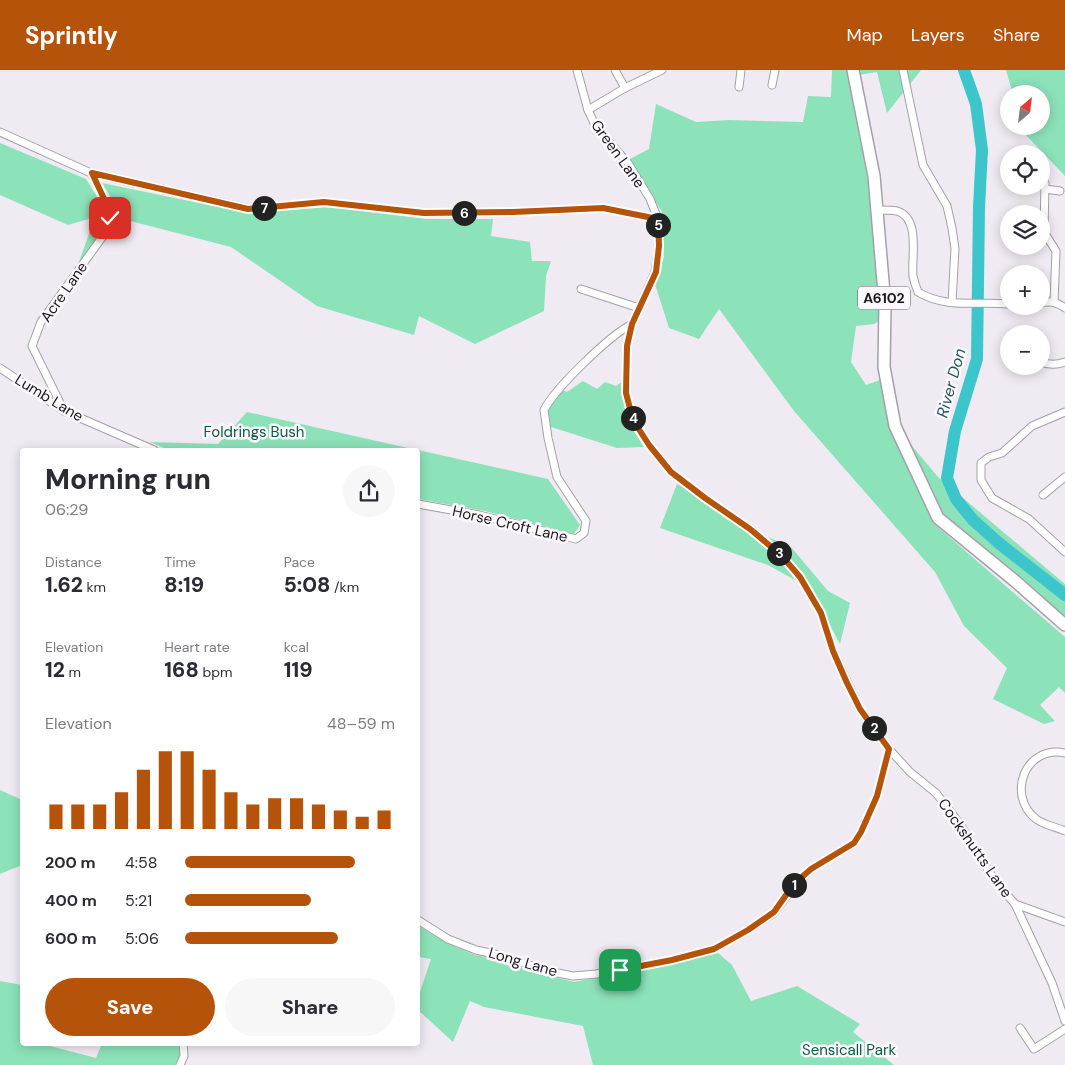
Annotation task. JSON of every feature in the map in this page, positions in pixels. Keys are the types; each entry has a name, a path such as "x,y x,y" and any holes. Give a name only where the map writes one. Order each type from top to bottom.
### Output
{"main road":[{"name":"A6102","path":"853,70 874,176 885,305 884,367 895,426 938,518 1015,581 1065,626"}],"street":[{"path":"577,70 588,110"},
{"path":"615,70 625,88"},
{"name":"Green Lane","path":"658,219 650,199 628,163 596,127 588,110 625,88 662,70"},
{"path":"739,87 741,70"},
{"path":"772,85 775,70"},
{"path":"903,70 923,165 947,206 955,249 956,303"},
{"path":"0,132 92,173 248,209 324,202 424,213 603,208 658,219"},
{"name":"Acre Lane","path":"64,411 32,346 41,322 106,232 110,218 106,203 92,173"},
{"path":"1054,302 1056,251 1044,232 1045,186 1060,191"},
{"path":"877,210 898,212 907,218 911,227 914,248 913,277 918,292 928,298 956,303 1000,303"},
{"name":"Cockshutts Lane","path":"658,219 659,246 656,272 632,324 627,346 625,379 627,402 633,420 649,445 671,472 750,529 781,555 800,577 821,613 833,651 860,709 889,749 910,772 936,794 960,824 995,881 1015,904 1052,983 1065,1020"},
{"path":"581,289 639,308"},
{"path":"1050,301 1059,303 1065,308"},
{"name":"Horse Croft Lane","path":"420,504 479,514 576,539 584,533 586,521 557,477 544,410 561,387 585,363 620,330 632,324"},
{"path":"1050,364 1065,362"},
{"name":"Lumb Lane","path":"0,368 64,411 149,448"},
{"path":"1065,412 1032,426 1002,453 989,457 982,463 981,480 992,498 1029,519 1065,552"},
{"path":"1043,495 1065,477"},
{"name":"Long Lane","path":"420,921 448,939 476,950 502,956 548,971 573,976 596,974 655,963 714,949 748,930 774,912 794,884 811,869 854,843 877,796 889,749"},
{"path":"1065,753 1048,753 1034,760 1028,766 1021,789 1024,802 1032,815 1038,820 1065,831"},
{"path":"1015,904 1065,922"},
{"path":"1020,1028 1034,1049 1065,1029"},
{"path":"180,1065 184,1056 183,1046"}],"green space":[{"path":"832,70 849,70 870,178 883,319 874,324 856,326 851,362 866,385 883,379 892,429 933,523 1065,637 1065,693 1059,687 1040,705 1055,721 1044,724 993,699 1007,668 964,626 935,572 794,411 719,309 699,339 669,328 655,284 664,257 662,212 630,159 649,149 656,104 696,122 729,120 803,122 808,96 831,97"},
{"path":"858,70 921,70 887,113 877,72 858,75"},
{"path":"1006,70 1065,70 1065,176 1050,160 1050,145 1035,145 1026,135 1050,135 1050,85 1010,85"},
{"path":"0,143 86,179 102,205 105,228 79,262 95,217 68,225 0,195"},
{"path":"102,183 247,213 330,207 426,219 493,219 491,236 530,242 532,261 551,261 546,276 544,311 475,344 419,316 414,335 317,306 231,247 115,217 113,201"},
{"path":"583,381 597,389 605,382 616,386 623,381 627,416 644,447 617,448 548,426 547,411 563,390 567,392"},
{"name":"Foldrings Bush","path":"247,412 408,448 164,448 150,442 218,444"},
{"path":"902,434 938,477 1065,584 1065,619 943,513"},
{"path":"420,450 548,479 580,525 574,534 485,511 420,499"},
{"path":"677,484 717,507 745,527 770,548 795,580 768,565 660,528"},
{"path":"765,536 791,547 828,591 850,603 840,644 824,614 785,555"},
{"path":"0,790 20,799 20,866 0,874"},
{"name":"Sensicall Park","path":"420,927 451,945 475,955 494,958 574,982 718,953 732,965 751,1001 797,986 860,1024 853,1032 894,1065 593,1065 583,1026 484,1007 470,1001 453,1042 420,1012 420,992 431,959 420,957"},
{"path":"0,981 20,985 20,1046 50,1046 96,1058 101,1046 181,1046 182,1056 178,1065 0,1065"}],"waterway":[{"name":"River Don","path":"964,70 976,104 982,150 979,207 977,359 955,431 947,478 956,499 973,520 1000,544 1065,595"}],"route":[{"path":"110,218 106,203 92,173 248,209 324,202 424,213 603,208 658,219 659,246 656,272 632,324 627,346 626,393 633,420 649,445 671,472 750,529 781,555 800,577 821,613 833,651 860,709 889,749 877,796 854,843 811,869 794,884 774,912 748,930 714,949 672,960 620,970"}]}
